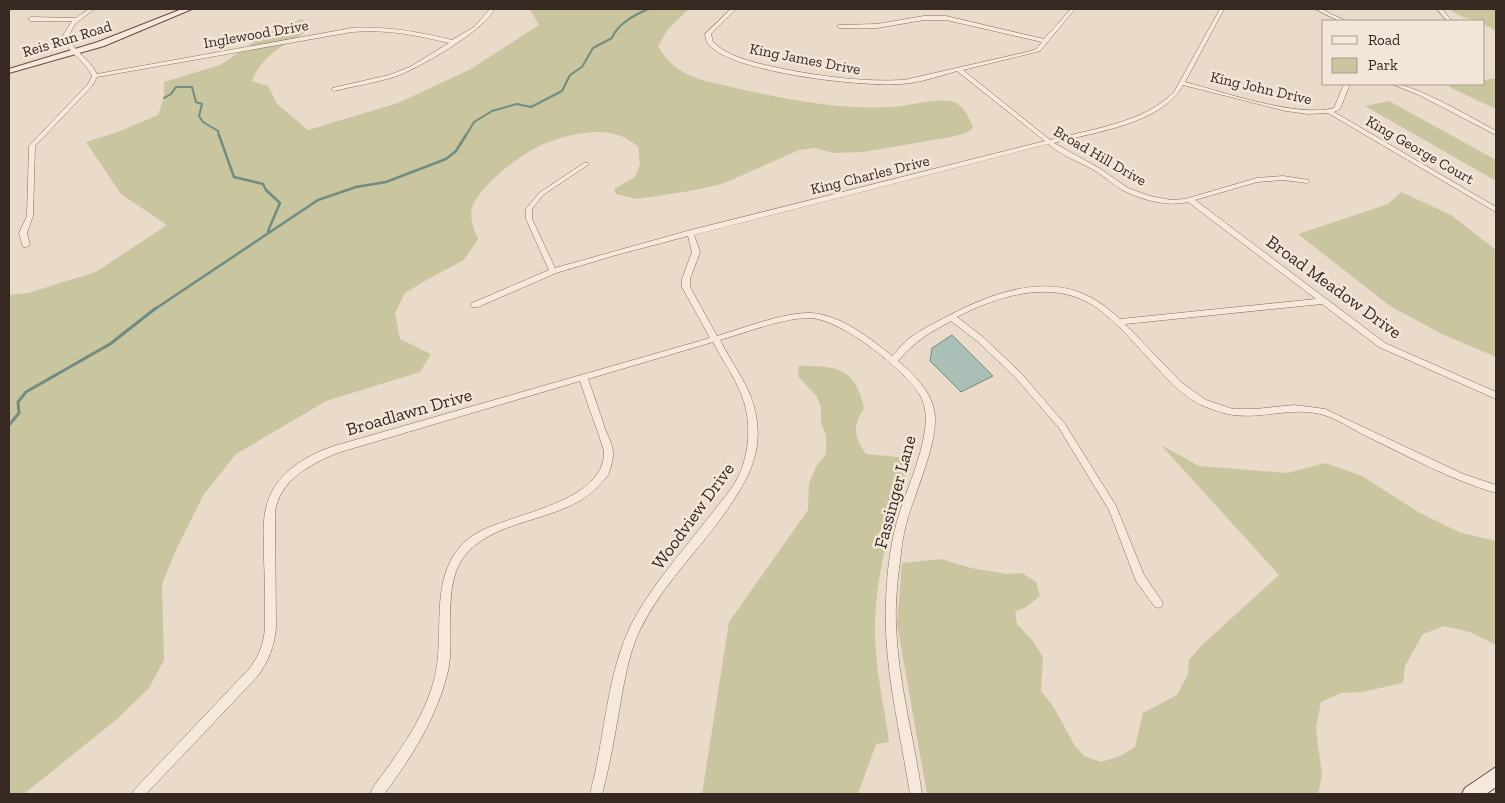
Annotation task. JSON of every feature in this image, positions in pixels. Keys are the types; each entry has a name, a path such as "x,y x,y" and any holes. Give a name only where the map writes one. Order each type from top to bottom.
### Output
{"street":[{"path":"26,245 23,233 30,216 32,146 90,85 95,76 92,68 67,43 65,37 69,27 92,9"},
{"name":"Reis Run Road","path":"9,71 76,52 138,30 188,9"},
{"path":"334,89 391,76 412,68 476,28 492,12 492,9"},
{"name":"King James Drive","path":"734,9 710,30 708,39 717,50 733,58 812,76 876,84 904,82 1026,55 1038,50 1073,9"},
{"name":"King Charles Drive","path":"475,305 553,272 614,253 1127,122 1146,115 1170,100 1222,9"},
{"path":"1317,9 1341,20"},
{"path":"1439,9 1449,20"},
{"path":"840,26 877,26 924,18 946,18 1045,42"},
{"path":"31,19 76,20"},
{"name":"Inglewood Drive","path":"95,76 352,30 398,29 452,42"},
{"name":"Broad Hill Drive","path":"958,70 1049,142 1136,194 1159,200 1190,200 1257,180 1283,178 1308,181"},
{"name":"King John Drive","path":"1182,82 1303,112 1320,114 1330,112 1340,105 1347,85"},
{"path":"1398,85 1421,94 1496,134"},
{"name":"King George Court","path":"1330,112 1496,210"},
{"path":"553,272 530,219 529,209 541,194 586,164"},
{"name":"Broad Meadow Drive","path":"1190,200 1390,350 1496,396"},
{"name":"Woodview Drive","path":"596,794 604,770 622,666 636,626 649,603 740,483 749,466 753,450 752,410 746,395 686,287 686,279 696,252 690,233"},
{"path":"893,361 913,340 987,299 998,296 1060,290 1086,298 1100,307 1118,322 1179,385 1191,395 1213,406 1244,413 1294,408 1325,412 1467,480 1496,489"},
{"path":"1118,322 1323,301"},
{"name":"Broadlawn Drive","path":"138,794 254,673 264,660 268,648 270,627 270,512 272,501 277,491 292,473 316,457 334,450 790,317 815,316 839,323 893,361"},
{"path":"952,317 980,339 1018,375 1062,426 1113,509 1140,578 1158,603"},
{"name":"Fassinger Lane","path":"893,361 903,368 919,386 929,408 929,434 901,525 892,600 891,637 916,794"},
{"path":"376,794 412,745 439,685 445,645 448,585 457,558 467,546 497,528 578,498 594,485 606,471 608,452 583,378"},
{"path":"1471,794 1496,776"}],"green space":[{"path":"530,9 689,9 668,29 658,46 667,59 692,76 709,82 771,96 831,105 892,107 934,101 950,101 956,103 965,111 973,128 966,133 951,137 863,152 834,153 815,148 799,150 722,184 637,199 616,194 614,189 635,177 640,164 638,146 621,136 603,132 583,133 563,137 526,153 494,178 478,196 473,205 471,218 478,239 464,260 405,293 395,313 400,339 431,354 420,372 326,401 236,454 204,494 176,550 162,584 164,660 149,688 117,719 24,794 9,794 9,295 28,293 96,272 167,225 121,194 86,142 118,132 158,115 164,97 164,82 220,65 266,34 302,19 312,29 285,44 269,56 262,63 252,81 268,86 277,104 308,130 398,103 471,69 539,25"},
{"path":"1450,9 1496,9 1496,31 1485,25 1485,20 1465,18"},
{"path":"1496,78 1496,109 1449,87 1451,85 1485,85 1485,80"},
{"path":"1389,101 1496,160 1496,181 1365,106"},
{"path":"1401,192 1451,215 1496,250 1496,357 1442,334 1390,306 1298,234 1388,204"},
{"path":"799,366 834,368 849,377 855,384 864,408 858,420 856,431 859,442 866,454 910,458 884,554 876,603 877,663 889,742 876,744 858,794 702,794 729,622 808,510 809,483 817,465 826,454 826,435 821,423 821,408 817,397 798,376"},
{"path":"1161,445 1199,466 1287,473 1325,463 1362,476 1420,513 1461,533 1496,541 1496,645 1470,632 1444,626 1423,634 1405,666 1403,683 1362,692 1341,693 1321,702 1316,728 1322,776 1318,794 927,794 897,624 902,563 941,559 971,568 1006,574 1022,573 1036,582 1040,596 1026,607 1015,612 1017,624 1032,640 1043,657 1041,691 1053,706 1075,746 1084,756 1101,762 1120,756 1135,747 1143,713 1177,695 1188,674 1189,660 1201,646 1279,575"}],"shaded area":[{"path":"952,335 993,376 961,392 930,361 932,348"}],"waterway":[{"path":"465,137 474,122 492,111 517,104 531,107 562,91 570,75 582,67 593,48 612,38 618,28 627,20 648,9"},
{"path":"164,98 171,94 176,87 192,87 196,102 202,104 199,116 203,122 218,131 219,137"},
{"path":"219,135 234,177 263,184 266,190 280,203 268,231"},
{"path":"155,309 318,200 356,187 386,182 446,159 456,151 466,135"},
{"path":"9,425 19,413 18,402 26,392 110,344 156,308"}]}
